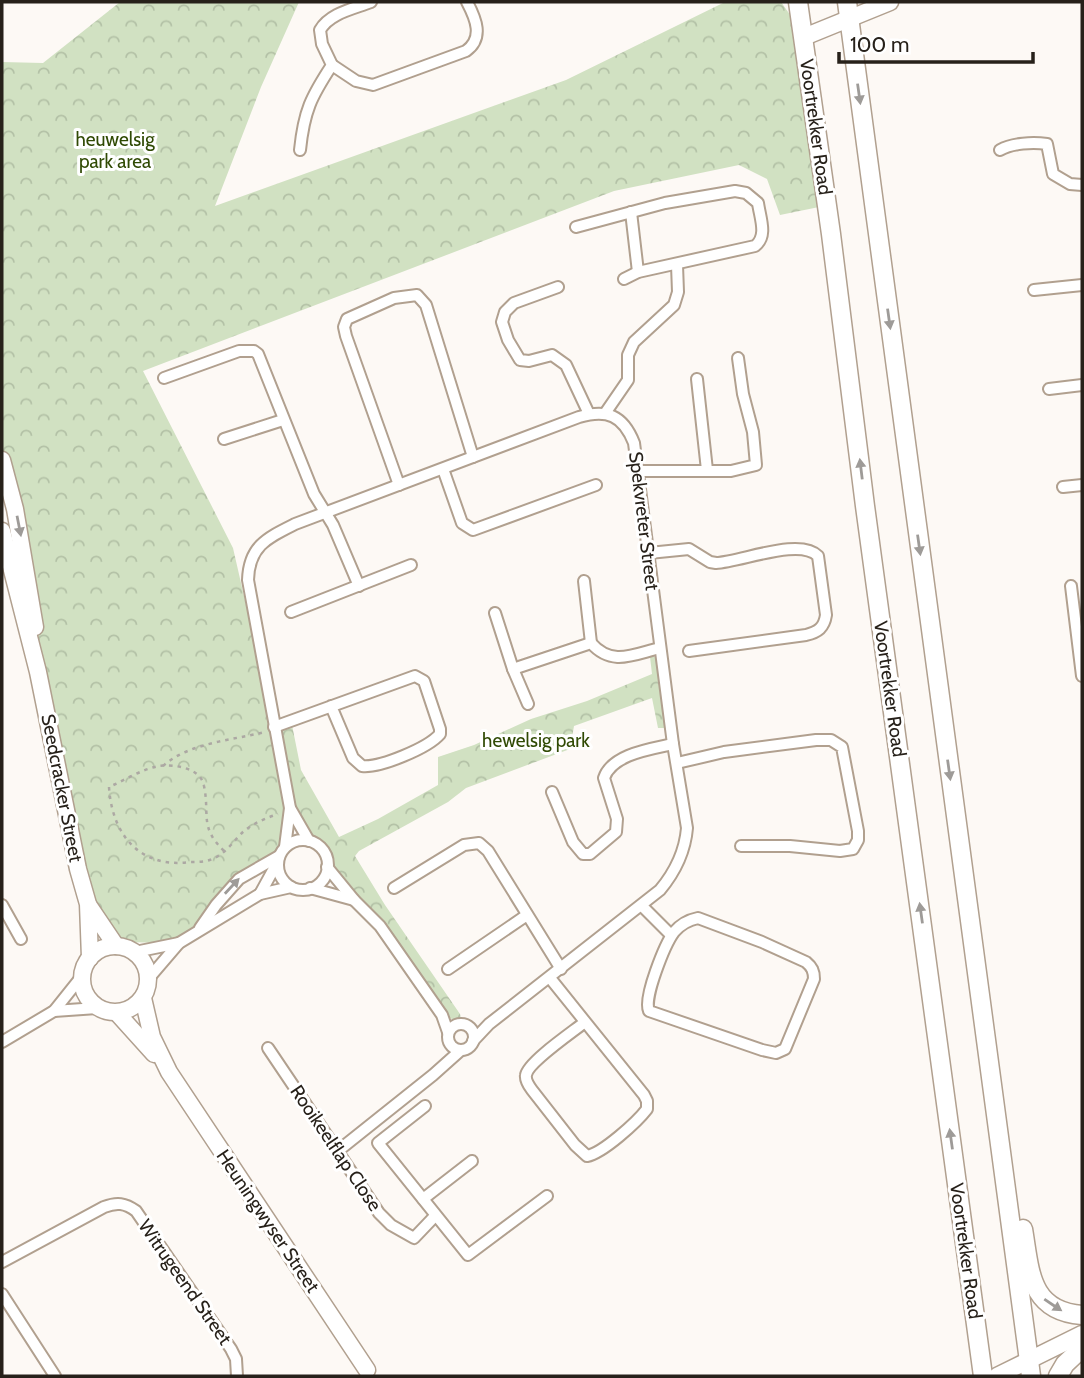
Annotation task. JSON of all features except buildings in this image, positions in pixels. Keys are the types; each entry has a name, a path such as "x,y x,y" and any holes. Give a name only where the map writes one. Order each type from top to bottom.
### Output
{"main road":[{"name":"Voortrekker Road","path":"798,2 983,1376"},
{"path":"848,11 1030,1369"},
{"path":"994,1102 1016,1192 1032,1281 1038,1293 1048,1303 1063,1311 1082,1315"},
{"path":"1058,1376 1065,1364 1082,1348"}],"street":[{"path":"370,2 334,16 323,25 320,37 332,65 356,80 377,84 466,51 474,45 477,35 467,2"},
{"path":"804,37 848,11 890,2"},
{"path":"300,149 306,111 332,65"},
{"path":"1000,150 1016,145 1047,144 1051,172 1070,184 1082,185"},
{"path":"576,227 690,197 735,191 746,193 758,203 763,235 755,246 638,272 624,279"},
{"path":"631,212 638,272"},
{"path":"338,1150 461,1050 442,1015 380,926 327,867 323,851 309,841 290,808 248,580 248,565 256,549 269,538 295,524 589,414 606,412 628,380 628,355 634,342 674,305 678,292 677,265"},
{"path":"1034,290 1082,285"},
{"path":"558,287 508,307 502,316 502,322 508,340 520,360 529,361 552,355 566,365 589,414"},
{"path":"399,485 351,354 344,327 347,318 394,298 417,295 426,305 472,457"},
{"path":"164,378 239,351 254,351 261,358 314,494 327,513 359,586"},
{"path":"638,471 731,471 751,468 756,463 753,432 743,394 738,358"},
{"path":"697,379 707,470"},
{"path":"1049,388 1082,385"},
{"name":"Spekvreter Street","path":"461,1050 466,1049 489,1024 642,905 666,882 684,849 687,828 673,744 634,443 628,429 606,412"},
{"path":"224,439 283,420"},
{"name":"Seedcracker Street","path":"2,460 27,571 38,672"},
{"path":"443,469 462,523 472,530 596,485"},
{"path":"1063,487 1082,485"},
{"name":"Seedcracker Street","path":"2,531 38,672 78,869 88,904 90,958"},
{"path":"649,553 689,549 716,563 806,549 818,556 826,615 818,631 806,635 689,651"},
{"path":"291,612 411,565"},
{"path":"584,581 591,643 604,656 625,657 660,648"},
{"path":"1071,586 1082,676"},
{"path":"495,613 513,669 528,704"},
{"path":"513,669 591,643"},
{"path":"275,729 331,705 405,679 419,677 424,681 440,734 430,743 390,761 372,767 362,766 353,758 331,705"},
{"path":"677,763 735,750 816,740 831,740 842,747 858,831 858,840 853,849 840,851 790,846 741,846"},
{"path":"552,792 573,842 583,854 590,854 616,832 617,819 604,778 608,769 625,758 673,744"},
{"path":"290,808 279,874 291,887"},
{"path":"198,931 239,879 298,841 309,841"},
{"path":"394,887 464,845 479,843 488,851 561,969"},
{"path":"260,894 281,854"},
{"path":"135,952 178,943 260,894 291,887 301,890 310,888 322,880 327,867"},
{"path":"310,888 354,900"},
{"name":"Seedcracker Street","path":"88,904 116,946"},
{"path":"2,905 21,939"},
{"path":"642,905 671,936"},
{"path":"448,969 527,915"},
{"path":"704,919 806,962 814,972 814,979 785,1049 776,1053 762,1050 649,1011 647,996 671,936 691,920 704,919"},
{"path":"54,1011 97,1008 117,1013 136,1006 143,998 149,978 178,943"},
{"path":"2,1042 54,1011 82,976 90,958 103,948 116,946 135,952 142,959 149,978"},
{"path":"82,976 85,995 97,1008"},
{"path":"550,978 586,1022 644,1095 648,1105 644,1113 597,1153 587,1156 575,1145 532,1090 526,1075 532,1065 586,1022"},
{"name":"Heuningwyser Street","path":"143,998 150,1030 169,1072"},
{"name":"Heuningwyser Street","path":"117,1013 169,1072 367,1370"},
{"path":"451,1033 467,1024 473,1032 474,1041"},
{"name":"Spekvreter Street","path":"471,1028 489,1024"},
{"path":"446,1064 451,1033"},
{"name":"Rooikeelflap Close","path":"268,1048 379,1213 391,1225 414,1238 435,1216"},
{"path":"425,1106 378,1143 468,1255 547,1196"},
{"path":"423,1199 472,1161"},
{"name":"Witrugeend Street","path":"2,1262 104,1207 118,1203 130,1207 136,1211 232,1349 236,1359 237,1376"},
{"path":"2,1294 55,1376"},
{"path":"997,1376 1030,1369 1082,1334"}],"path":[{"path":"163,766 169,760 198,748 275,729"},
{"path":"224,851 217,845 208,827 201,778 187,769 163,766 109,787 117,824 123,835 146,857 181,864 211,860 224,851 254,824 290,808"}],"green space":[{"name":"heuwelsig park area","path":"120,2 299,2 261,87 215,206 566,80 725,2 781,2 793,19 819,207 780,215 767,179 739,165 614,191 143,371 233,548 274,727 291,720 301,770 339,837 378,819 438,785 438,757 652,674 650,657 662,657 671,728 658,728 652,698 574,726 570,749 466,788 448,802 359,851 355,856 385,905 460,1014 462,1023 442,1015 327,867 323,851 309,841 293,813 285,847 270,862 242,876 207,917 179,943 114,942 93,913 37,667 38,614 23,514 2,450 2,62 43,63"}],"park label":[{"name":"hewelsig park","path":"536,740"}]}
